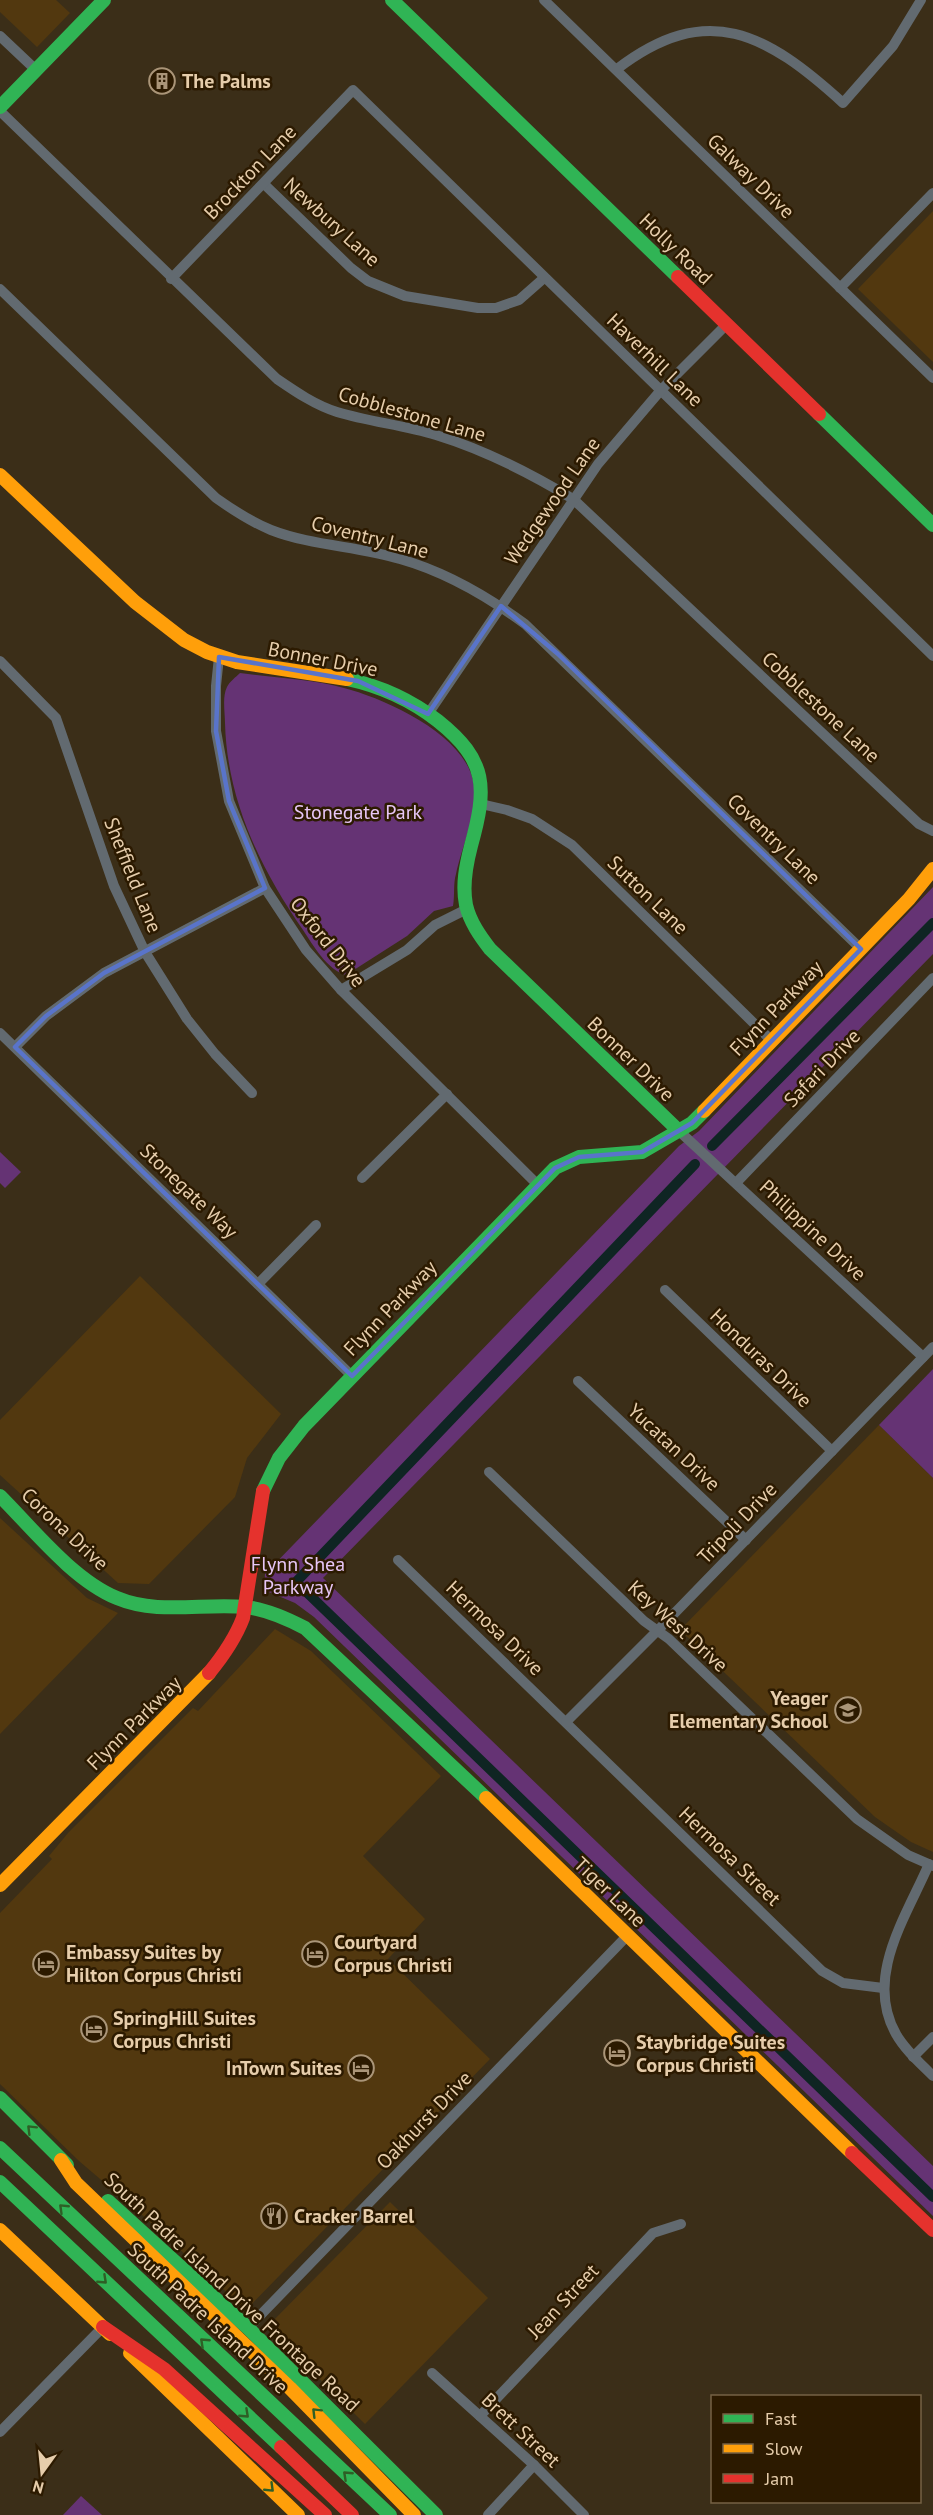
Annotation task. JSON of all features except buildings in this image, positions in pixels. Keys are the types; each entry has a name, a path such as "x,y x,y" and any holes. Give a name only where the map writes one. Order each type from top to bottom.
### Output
{"main road":[{"path":"0,109 104,0"},
{"name":"Holly Road","path":"392,0 933,525"},
{"name":"Bonner Drive","path":"0,475 154,621 197,648 241,663 358,681 386,691 428,714 455,736 468,750 478,768 482,786 481,804 466,873 464,895 477,934 679,1131"},
{"name":"Flynn Parkway","path":"0,1885 212,1671 237,1634 246,1607 262,1494 267,1477 281,1453 537,1184 568,1160 579,1157 642,1152 692,1123 922,885 933,869"},
{"name":"Corona Drive","path":"0,1496 94,1584 118,1598 146,1604 246,1607"},
{"name":"Tiger Lane","path":"246,1607 277,1614 305,1628 444,1757 933,2230"},
{"name":"South Padre Island Drive Frontage Road","path":"0,2098 61,2160 248,2328 436,2515"},
{"name":"South Padre Island Drive","path":"0,2148 390,2515"},
{"path":"61,2160 76,2183 283,2379 414,2515"},
{"path":"0,2182 352,2515"},
{"path":"0,2230 298,2515"},
{"path":"103,2327 164,2369 325,2515"}],"street":[{"name":"Galway Drive","path":"544,0 933,378"},
{"path":"616,69 635,50 666,30 694,23 724,22 755,32 771,41 843,103 893,46 921,0"},
{"path":"0,36 36,70"},
{"name":"Brockton Lane","path":"171,279 353,90"},
{"name":"Haverhill Lane","path":"353,90 933,656"},
{"name":"Cobblestone Lane","path":"0,109 171,279 260,364 296,392 336,412 434,434 466,445 522,470 573,499 919,824 933,831"},
{"name":"Newbury Lane","path":"264,184 351,268 368,281 405,296 478,308 496,308 519,300 544,278"},
{"path":"840,288 933,193"},
{"name":"Coventry Lane","path":"0,289 216,498 236,512 272,530 294,537 401,559 467,585 525,624 861,949"},
{"name":"Wedgewood Lane","path":"428,714 573,499 618,438 661,390 726,325"},
{"name":"Oxford Drive","path":"219,657 215,708 216,731 229,801 265,888 306,950 341,990 537,1184"},
{"name":"Sheffield Lane","path":"0,661 56,718 114,886 145,952 187,1019 215,1054 252,1093"},
{"name":"Sutton Lane","path":"481,804 532,819 572,845 772,1041"},
{"path":"15,1047 46,1016 104,974 265,888"},
{"path":"341,990 407,950 435,925 467,909"},
{"name":"Safari Drive","path":"736,1183 933,978"},
{"name":"Stonegate Way","path":"0,1033 352,1376"},
{"path":"362,1178 447,1094"},
{"name":"Philippine Drive","path":"679,1131 922,1357"},
{"path":"259,1283 316,1225"},
{"name":"Honduras Drive","path":"665,1290 832,1451"},
{"name":"Tripoli Drive","path":"566,1722 933,1347"},
{"name":"Yucatan Drive","path":"578,1381 746,1540"},
{"name":"Key West Drive","path":"489,1472 644,1621 669,1639 857,1820 891,1845 931,1865"},
{"name":"Hermosa Drive","path":"398,1560 566,1722"},
{"name":"Hermosa Street","path":"566,1722 822,1971 843,1983 883,1988"},
{"path":"931,1865 889,1955 883,1988 889,2019 897,2037 913,2057 933,2076"},
{"name":"Oakhurst Drive","path":"248,2328 627,1936"},
{"path":"913,2057 933,2037"},
{"name":"Jean Street","path":"480,2416 653,2233 681,2224"},
{"path":"0,2432 103,2327"},
{"name":"Brett Street","path":"432,2373 534,2465 584,2515"},
{"path":"488,2515 534,2465"}],"highlighted area":[{"path":"501,606 558,654 861,949 692,1123 642,1152 579,1157 555,1168 352,1376 15,1047 46,1016 104,973 265,888 229,801 216,731 219,657 358,681 428,714"}],"shaded area":[{"path":"0,0 56,0 70,13 37,47 0,12"},
{"path":"933,211 933,362 858,289"},
{"path":"140,1276 281,1414 247,1458 235,1497 149,1584 118,1583 0,1475 0,1420"},
{"name":"Yeager Elementary School","path":"879,1425 933,1478 933,1852 911,1842 875,1817 680,1630"},
{"path":"0,1518 87,1598 118,1613 0,1734"},
{"path":"275,1629 311,1651 441,1776 363,1856 425,1919 388,1959 490,2059 246,2310 140,2213 79,2161 0,2084 0,1913 52,1859 49,1856 68,1833 193,1708 198,1711"},
{"path":"390,2202 488,2298 365,2424 267,2327"}],"green space":[{"name":"Stonegate Park","path":"240,673 331,685 381,701 402,710 441,735 457,750 468,767 474,785 474,807 455,878 453,906 434,911 407,936 346,975 333,968 321,956 287,906 260,858 239,806 227,751 224,705 227,687"},
{"name":"Flynn Shea Parkway","path":"933,887 933,954 323,1578 933,2166 933,2216 314,1617 295,1603 264,1590 265,1574 679,1146 699,1131"},
{"path":"0,1152 21,1172 5,1188 0,1183"},
{"path":"933,1369 933,1478 879,1425"},
{"path":"81,2496 102,2515 63,2515"}],"waterway":[{"path":"712,1146 933,923"},
{"path":"695,1164 296,1582 933,2197"}],"traffic: fast":[{"path":"0,107 104,0"},
{"path":"392,0 678,277"},
{"path":"819,414 933,525"},
{"path":"347,679 406,700 438,721 466,749 475,763 481,792 465,883 466,905 476,929 490,949 679,1131"},
{"path":"263,1491 279,1458 304,1426 555,1168 579,1157 642,1152 692,1123 704,1111"},
{"path":"0,1496 69,1567 101,1590 117,1598 148,1606 253,1608 276,1614 305,1628 486,1798"},
{"path":"0,2098 67,2165"},
{"path":"0,2148 390,2515"},
{"path":"0,2182 281,2447"},
{"path":"108,2201 248,2328 436,2515"}],"traffic: slow":[{"path":"0,475 135,602 184,640 207,652 237,662 347,679"},
{"path":"704,1111 909,899 933,869"},
{"path":"0,1885 209,1673"},
{"path":"486,1798 852,2153"},
{"path":"61,2160 76,2183 290,2388 414,2515"},
{"path":"0,2230 110,2334"},
{"path":"130,2353 298,2515"}],"traffic: jam":[{"path":"678,277 819,414"},
{"path":"209,1673 228,1647 243,1618 263,1491"},
{"path":"852,2153 933,2230"},
{"path":"103,2327 164,2369 325,2515"},
{"path":"281,2447 352,2515"}],"place":[{"name":"The Palms","path":"162,81"},
{"name":"Yeager Elementary School","path":"848,1710"},
{"name":"Courtyard Corpus Christi","path":"315,1954"},
{"name":"Embassy Suites by Hilton Corpus Christi","path":"46,1964"},
{"name":"SpringHill Suites Corpus Christi","path":"94,2029"},
{"name":"Staybridge Suites Corpus Christi","path":"617,2053"},
{"name":"InTown Suites","path":"361,2068"},
{"name":"Cracker Barrel","path":"274,2216"}]}
